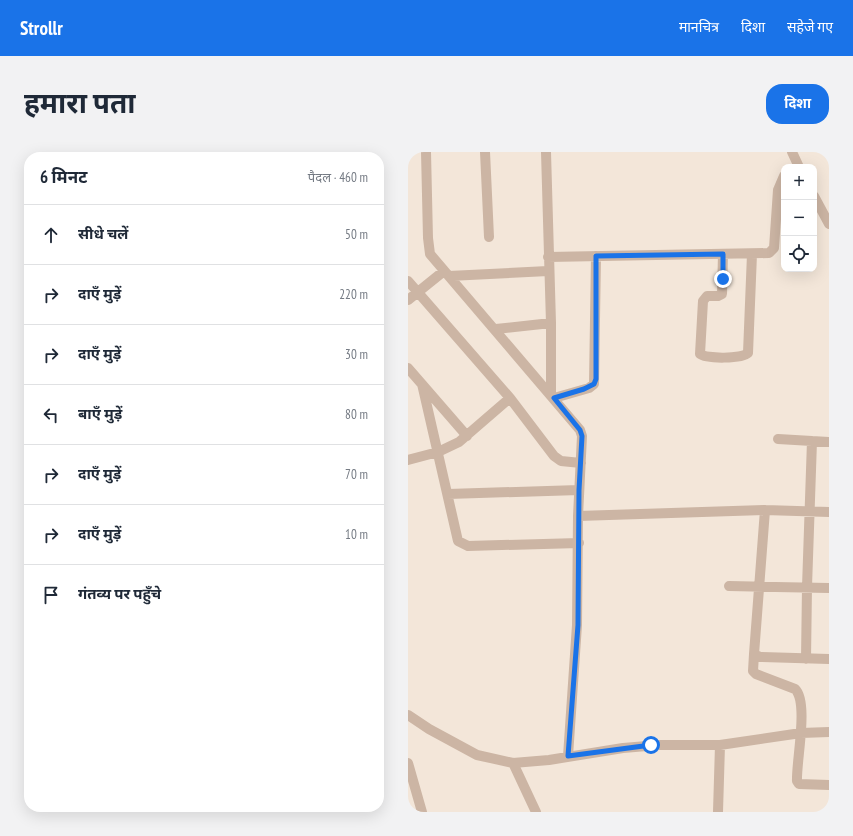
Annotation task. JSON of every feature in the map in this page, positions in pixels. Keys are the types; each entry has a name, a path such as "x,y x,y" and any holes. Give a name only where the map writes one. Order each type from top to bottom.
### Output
{"street":[{"path":"426,152 428,244 434,259 496,329 580,430 582,436 578,516 578,625 568,756"},
{"path":"485,152 489,237"},
{"path":"546,152 552,396"},
{"path":"792,152 797,164"},
{"path":"548,257 752,254 769,252 774,248 778,190 781,183"},
{"path":"816,200 829,224"},
{"path":"723,254 722,294 718,296 706,296 703,301 700,354 706,357 743,356 748,353 752,254"},
{"path":"552,396 584,389 594,384 596,379 596,256"},
{"path":"408,300 446,273 548,271"},
{"path":"408,281 510,398 557,459 566,462 581,463"},
{"path":"496,329 551,323"},
{"path":"408,368 467,436"},
{"path":"422,384 448,494 456,535 461,544 468,546 579,543"},
{"path":"408,460 438,452 467,436 510,398"},
{"path":"778,439 829,442"},
{"path":"806,659 806,587 812,441"},
{"path":"448,494 579,490"},
{"path":"765,510 753,671 756,674 797,692 799,699 801,733 797,781 799,784 829,785"},
{"path":"578,516 765,510 829,512"},
{"path":"730,586 829,588"},
{"path":"754,654 760,658 829,659"},
{"path":"408,715 429,729 477,754 513,763 549,760 642,746 720,745 801,733 829,732"},
{"path":"718,812 720,745"},
{"path":"408,763 422,812"},
{"path":"513,763 536,812"}],"route":[{"path":"651,745 568,756 578,625 578,516 582,436 580,430 554,398 589,388 594,384 596,379 596,256 723,254 723,279"}]}
